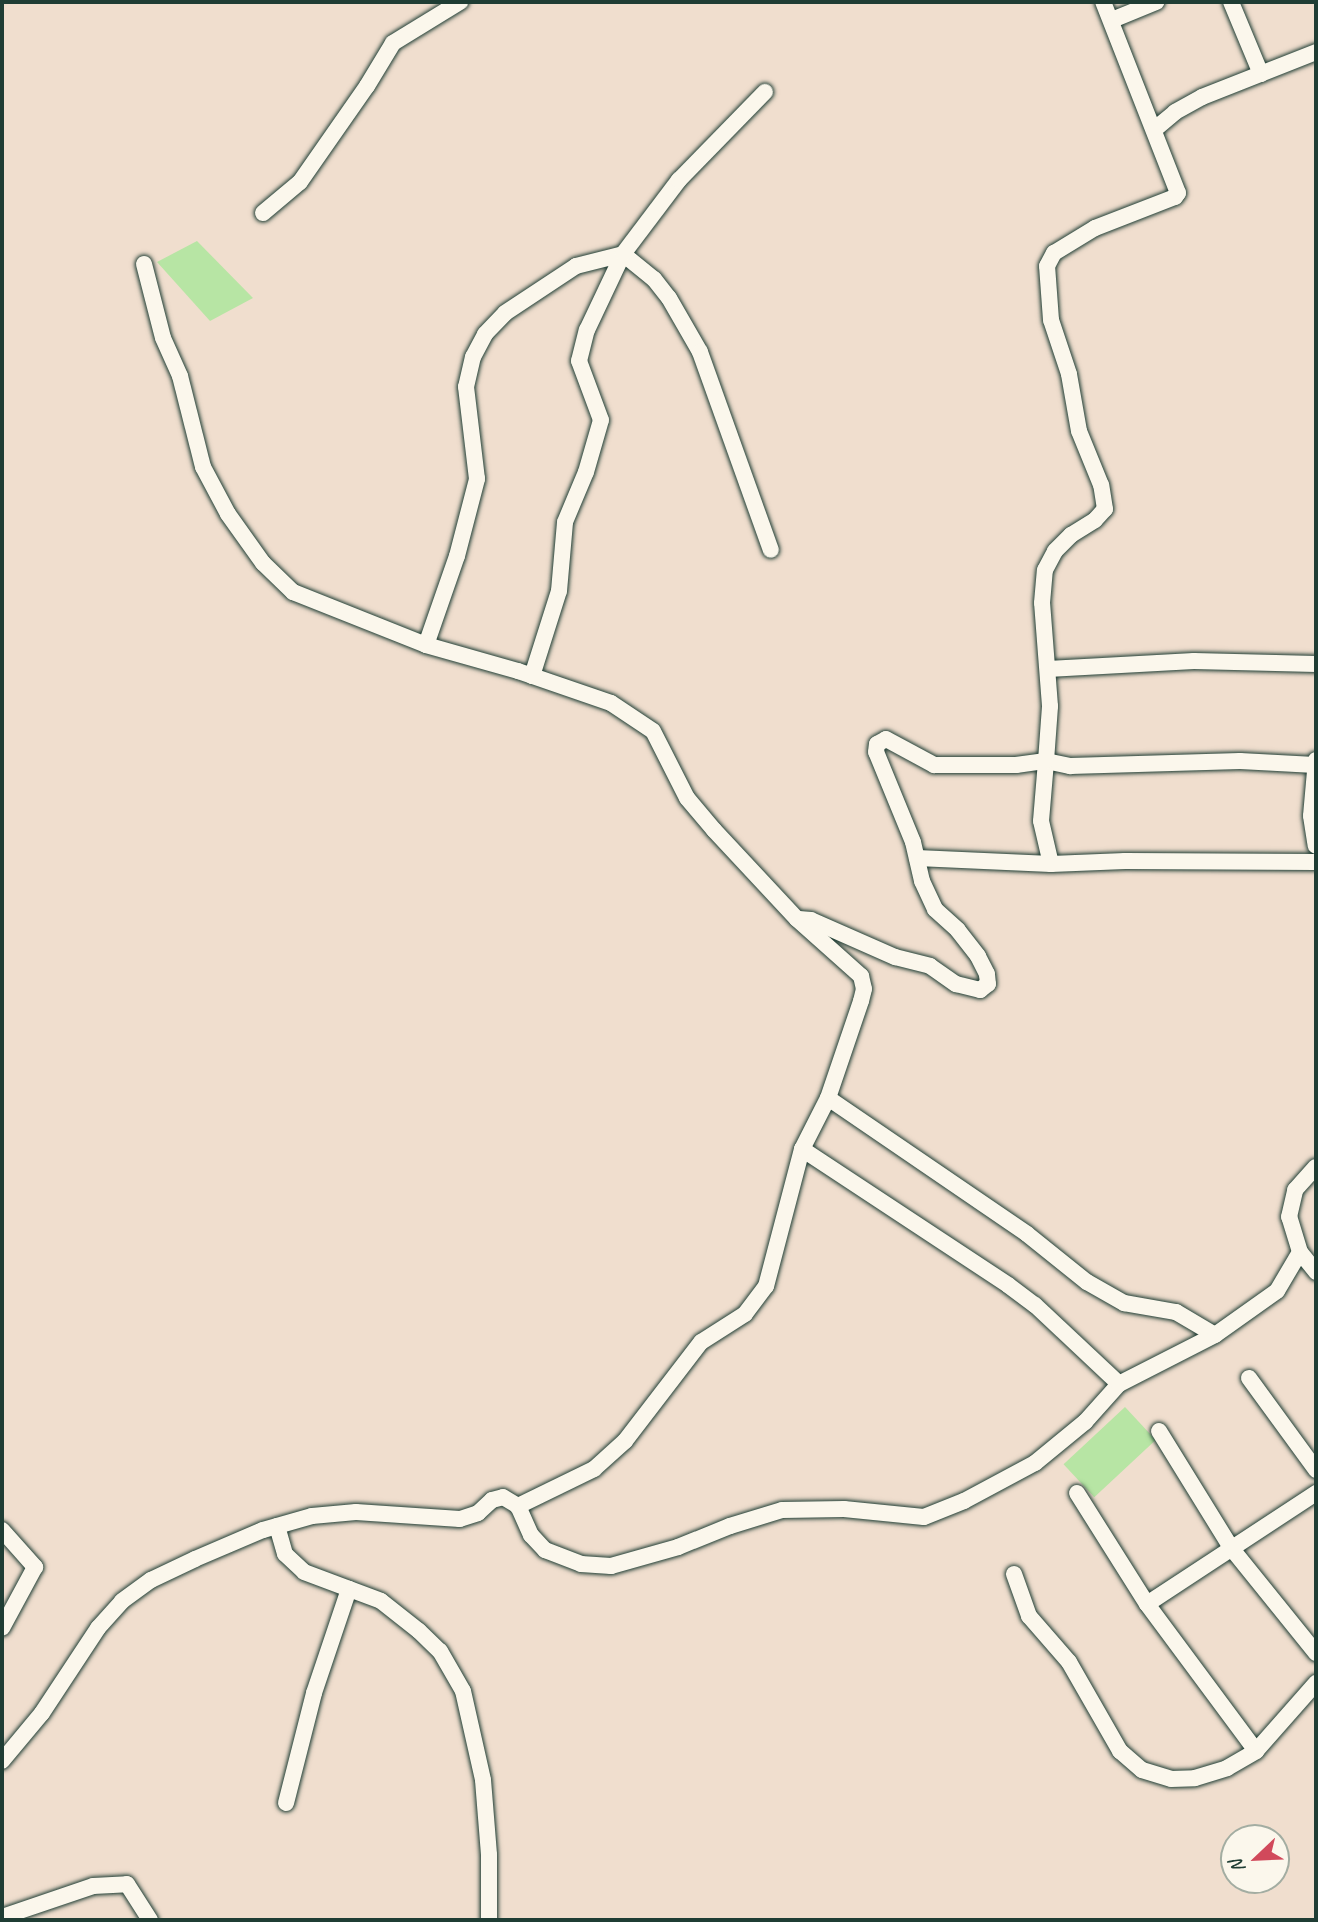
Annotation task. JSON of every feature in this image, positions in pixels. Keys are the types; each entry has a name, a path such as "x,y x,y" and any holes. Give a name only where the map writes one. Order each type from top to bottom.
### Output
{"street":[{"path":"263,213 300,181 367,86 393,43 460,2"},
{"path":"1051,864 1041,821 1050,720 1042,603 1045,570 1055,551 1105,509 1101,485 1079,430 1069,374 1051,320 1047,266 1054,253 1095,228 1175,197 1178,189 1103,2"},
{"path":"1112,20 1156,2"},
{"path":"1231,2 1261,74"},
{"path":"1154,129 1175,112 1202,97 1316,52"},
{"path":"532,676 559,591 565,522 586,471 601,420 579,360 586,330 623,254 679,180 765,92"},
{"path":"623,254 654,278 700,352 771,550"},
{"path":"426,645 457,556 477,479 466,387 473,357 485,334 505,313 576,267 623,254"},
{"path":"144,264 163,338 180,376 203,467 228,514 263,563 293,592 426,645 532,676 611,703 653,731 687,798 797,919 861,976 864,989 828,1098 802,1149 766,1286 745,1314 701,1342 625,1441 594,1469 518,1506"},
{"path":"1048,669 1194,662 1316,664"},
{"path":"797,919 810,920 895,957 930,966 956,984 979,990 988,984 987,974 978,956 958,930 935,909 922,881 917,858 876,752 877,744 886,739 934,765 1016,765 1046,761 1070,766 1240,761 1316,763 1311,817 1316,846"},
{"path":"917,858 1051,864 1125,861 1316,862"},
{"path":"828,1098 1027,1234 1087,1282 1124,1303 1176,1312 1215,1335"},
{"path":"802,1149 1035,1305 1119,1384"},
{"path":"1316,1167 1295,1190 1289,1217 1300,1252 1316,1272"},
{"path":"2,1762 42,1713 98,1628 122,1601 166,1572 277,1526 341,1512 460,1520 478,1513 497,1497 508,1499 518,1506 531,1535 545,1550 581,1564 611,1566 678,1547 730,1525 782,1510 844,1509 924,1517 964,1501 1035,1463 1085,1422 1119,1384 1215,1335 1277,1291 1300,1252"},
{"path":"1249,1378 1316,1470"},
{"path":"1159,1431 1232,1549 1316,1653"},
{"path":"1077,1493 1147,1604 1256,1751"},
{"path":"1147,1604 1316,1493"},
{"path":"277,1526 285,1554 304,1572 381,1601 440,1651 463,1692 483,1780 489,1855 489,1920"},
{"path":"2,1530 35,1567 2,1628"},
{"path":"1014,1574 1029,1616 1069,1662 1120,1751 1142,1770 1171,1779 1195,1778 1227,1768 1256,1751 1316,1683"},
{"path":"286,1803 314,1693 349,1589"},
{"path":"2,1917 93,1886 127,1884 150,1920"}],"green space":[{"path":"197,241 253,298 210,321 157,262"},
{"path":"1125,1407 1156,1440 1094,1497 1064,1464"}]}
